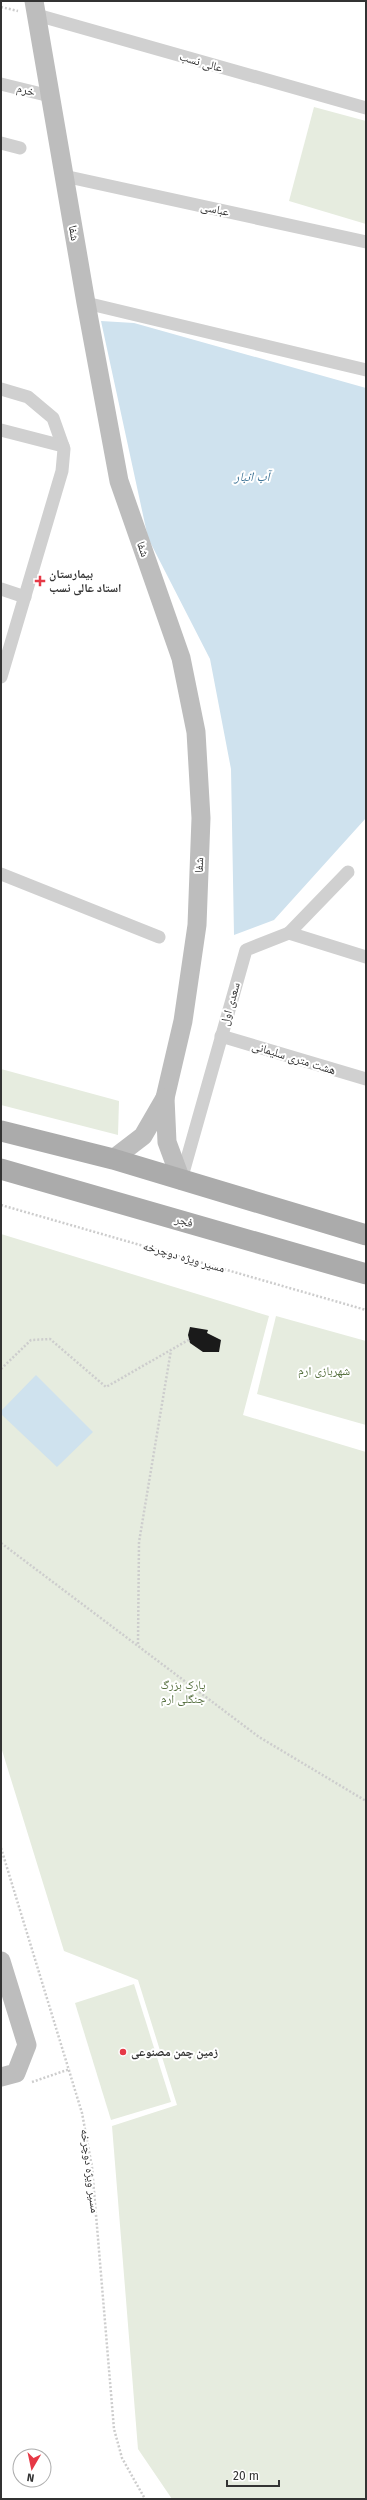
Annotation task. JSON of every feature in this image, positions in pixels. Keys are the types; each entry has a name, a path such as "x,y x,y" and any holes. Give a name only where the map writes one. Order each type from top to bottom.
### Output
{"main road":[{"path":"1,1131 113,1159 366,1235"},
{"name":"فجر","path":"1,1168 366,1274"}],"street":[{"name":"شفا","path":"35,8 86,303 119,481 181,658 196,732 201,818 197,926 183,1021 165,1098"},
{"name":"عالی نسب","path":"35,8 366,108"},
{"name":"خرم","path":"1,84 50,96"},
{"path":"1,143 20,148"},
{"name":"عباسی","path":"64,176 366,242"},
{"path":"86,303 366,370"},
{"path":"1,390 28,397 53,418 63,446 62,471 1,677"},
{"path":"1,430 63,446"},
{"path":"1,589 25,597"},
{"path":"348,872 289,933 366,957"},
{"path":"1,874 159,937"},
{"name":"سعدی اول","path":"181,1180 246,950 289,933"},
{"name":"هشت متری سلیمانی","path":"221,1036 366,1080"},
{"path":"113,1159 143,1136 165,1098"},
{"path":"165,1098 167,1142 181,1180"},
{"path":"1,1961 27,2045 16,2072 1,2077"}],"path":[{"name":"مسیر ویژه دوچرخه","path":"1,1205 366,1310"},
{"path":"1,1369 32,1340 50,1339 106,1387 190,1339"},
{"path":"138,1645 139,1542 171,1350"},
{"path":"1,1543 259,1737 366,1801"},
{"name":"مسیر ویژه دوچرخه","path":"1,1848 70,2069 82,2113 92,2167 114,2429 122,2458 145,2499"},
{"path":"28,2084 70,2069"}],"green space":[{"path":"314,107 366,121 366,224 289,201"},
{"path":"1,1069 119,1101 118,1135 1,1105"},
{"name":"پارک بزرگ جنگلی ارم","path":"1,1234 269,1316 243,1415 366,1452 366,2499 172,2499 138,2449 112,2126 177,2105 138,1980 64,1951 1,1747"},
{"name":"شهربازی ارم","path":"276,1316 366,1341 366,1425 257,1394"},
{"name":"زمین چمن مصنوعی","path":"134,1984 171,2102 111,2120 75,2003"}],"water":[{"name":"آب انبار","path":"101,321 134,323 366,388 366,818 274,920 234,935 231,769 210,659 148,538"},
{"path":"36,1375 93,1432 57,1467 1,1414 1,1411"}],"building":[{"path":"190,1327 208,1330 207,1333 221,1340 219,1352 203,1352 190,1343 188,1335"}],"place":[{"name":"بیمارستان استاد عالی نسب","path":"40,581"},
{"name":"زمین چمن مصنوعی","path":"123,2052"}]}
